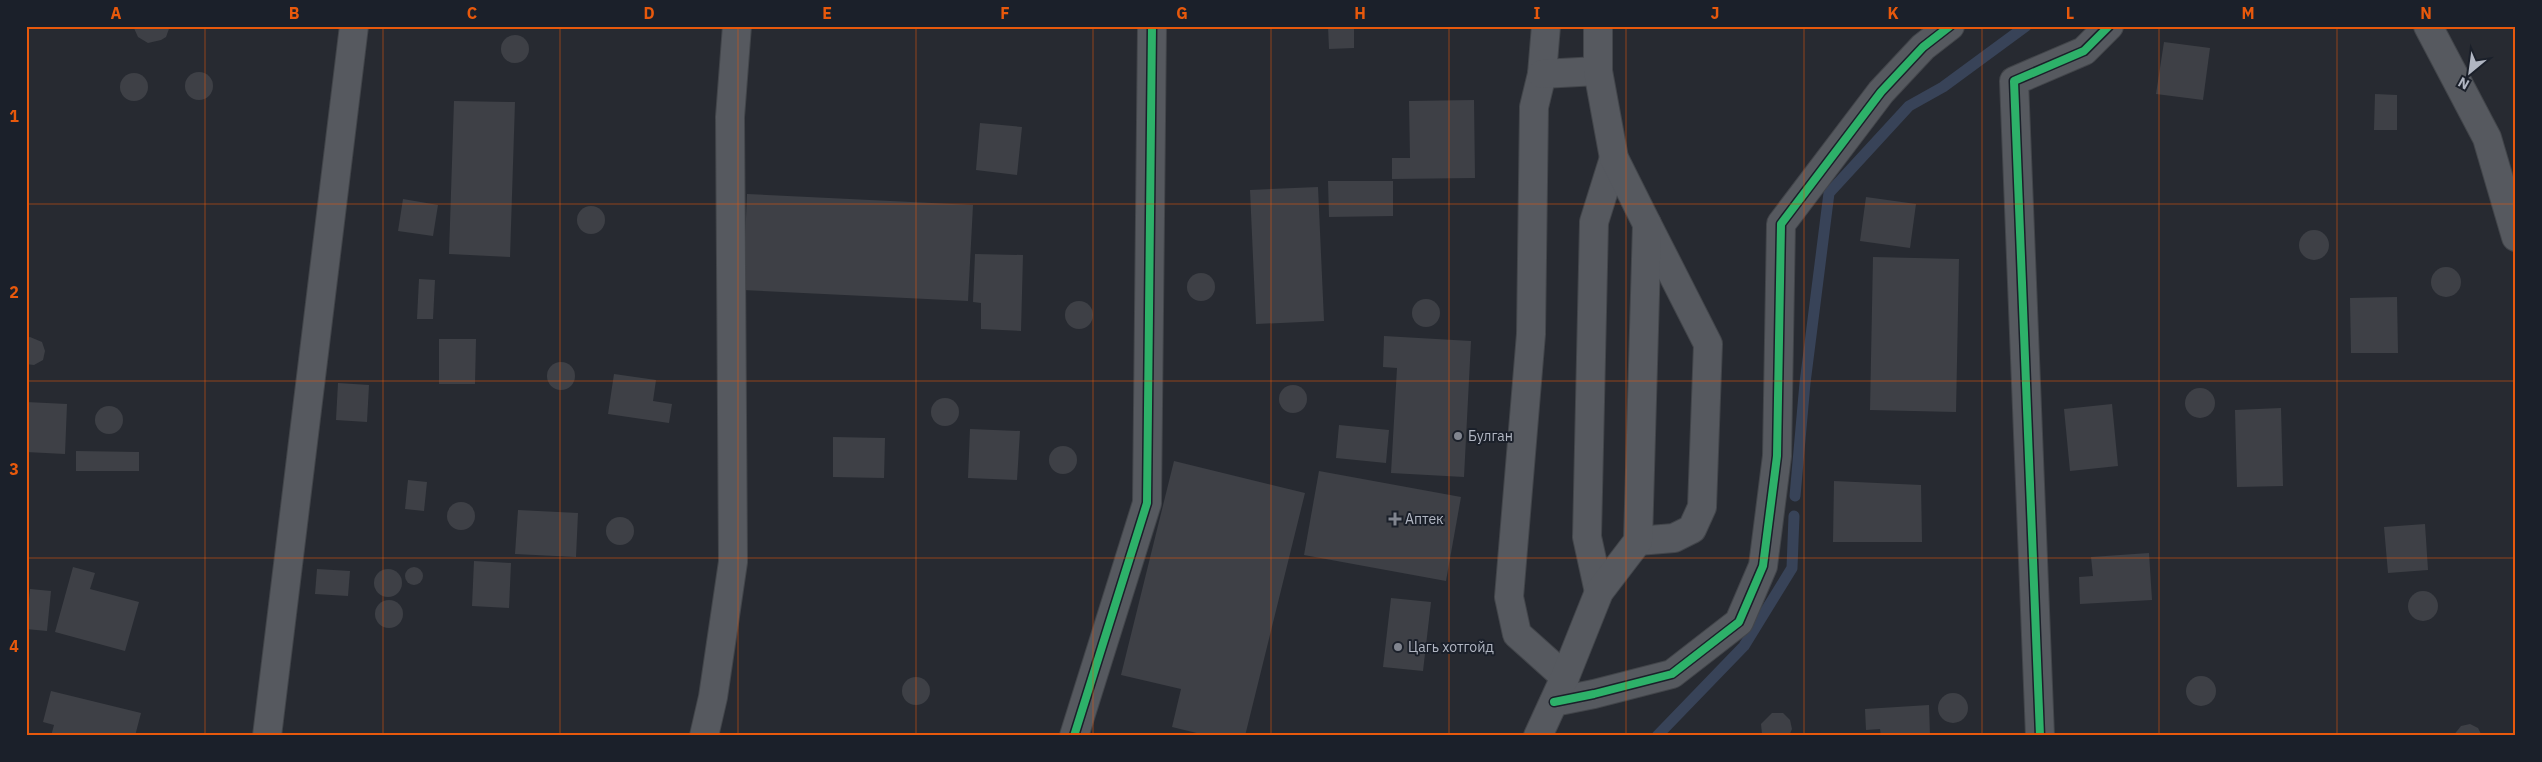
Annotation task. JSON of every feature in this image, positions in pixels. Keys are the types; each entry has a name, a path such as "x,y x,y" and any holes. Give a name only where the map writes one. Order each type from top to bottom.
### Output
{"street":[{"path":"267,736 354,26"},
{"path":"704,736 713,697 733,562 730,117 737,26"},
{"path":"1074,736 1147,503 1152,26"},
{"path":"1546,26 1542,74 1534,108 1531,334 1509,597 1517,634 1560,690 1594,694 1672,674 1739,622 1763,566 1777,456 1781,224 1881,92 1923,47 1950,26"},
{"path":"1598,26 1598,71 1614,158 1708,344 1702,507 1692,529 1674,538 1638,541"},
{"path":"2040,736 2014,81 2084,51 2109,26"},
{"path":"2428,26 2487,138 2509,191 2516,237"},
{"path":"1542,74 1598,71"},
{"path":"1599,592 1587,537 1594,222 1614,158"},
{"path":"1538,736 1560,690 1599,592 1638,541 1647,224"}],"building":[{"path":"133,26 170,26 166,37 148,43 138,37"},
{"path":"1328,26 1354,26 1354,48 1329,49"},
{"path":"515,35 525,39 529,49 525,59 515,63 505,59 501,49 505,39"},
{"path":"2164,42 2210,48 2203,100 2156,94"},
{"path":"199,72 209,76 213,86 209,96 199,100 189,96 185,86 189,76"},
{"path":"134,73 144,77 148,87 144,97 134,101 124,97 120,87 124,77"},
{"path":"2375,94 2397,95 2397,130 2374,130"},
{"path":"1474,100 1475,178 1392,179 1392,158 1410,158 1409,101"},
{"path":"454,101 515,102 510,257 449,254"},
{"path":"980,123 1022,127 1017,175 976,170"},
{"path":"1328,181 1393,181 1393,216 1329,217"},
{"path":"1318,187 1324,321 1256,324 1250,190"},
{"path":"747,194 973,205 968,301 743,290"},
{"path":"1866,197 1916,204 1910,248 1860,241"},
{"path":"403,199 438,205 433,236 398,231"},
{"path":"591,206 601,210 605,220 601,230 591,234 581,230 577,220 581,210"},
{"path":"2314,230 2325,234 2329,245 2325,256 2314,260 2303,256 2299,245 2303,234"},
{"path":"975,254 1023,255 1021,331 981,329 981,303 973,302"},
{"path":"1873,257 1959,259 1956,412 1870,410"},
{"path":"2446,267 2457,271 2461,282 2457,293 2446,297 2435,293 2431,282 2435,271"},
{"path":"1201,273 1211,277 1215,287 1211,297 1201,301 1191,297 1187,287 1191,277"},
{"path":"419,279 435,280 433,319 417,319"},
{"path":"2397,297 2398,353 2351,353 2350,298"},
{"path":"1426,299 1436,303 1440,313 1436,323 1426,327 1416,323 1412,313 1416,303"},
{"path":"1079,301 1089,305 1093,315 1089,325 1079,329 1069,325 1065,315 1069,305"},
{"path":"1384,336 1471,341 1464,477 1391,473 1397,368 1383,367"},
{"path":"30,337 42,342 45,351 43,360 34,365 26,364 26,338"},
{"path":"439,339 476,339 475,384 439,384"},
{"path":"561,362 571,366 575,376 571,386 561,390 551,386 547,376 551,366"},
{"path":"614,374 656,380 653,401 672,404 669,423 608,414"},
{"path":"338,383 369,385 367,422 336,420"},
{"path":"1293,385 1303,389 1307,399 1303,409 1293,413 1283,409 1279,399 1283,389"},
{"path":"2200,388 2211,392 2215,403 2211,414 2200,418 2189,414 2185,403 2189,392"},
{"path":"945,398 955,402 959,412 955,422 945,426 935,422 931,412 935,402"},
{"path":"26,402 67,404 65,454 26,452"},
{"path":"2112,404 2118,466 2070,471 2064,409"},
{"path":"109,406 119,410 123,420 119,430 109,434 99,430 95,420 99,410"},
{"path":"2281,408 2283,486 2237,487 2235,410"},
{"path":"1339,425 1389,430 1386,463 1336,458"},
{"path":"970,429 1020,431 1017,480 968,478"},
{"path":"833,437 885,438 884,478 833,477"},
{"path":"1063,446 1073,450 1077,460 1073,470 1063,474 1053,470 1049,460 1053,450"},
{"path":"76,451 139,452 139,471 76,471"},
{"path":"1174,461 1305,493 1245,736 1209,736 1172,727 1181,689 1121,675"},
{"path":"1319,471 1461,497 1446,581 1304,555"},
{"path":"408,480 427,482 424,511 405,509"},
{"path":"1834,481 1921,485 1922,542 1833,542"},
{"path":"461,502 471,506 475,516 471,526 461,530 451,526 447,516 451,506"},
{"path":"518,510 578,513 576,557 515,554"},
{"path":"620,517 630,521 634,531 630,541 620,545 610,541 606,531 610,521"},
{"path":"2425,524 2428,570 2388,573 2384,527"},
{"path":"2149,553 2152,600 2080,604 2079,577 2093,576 2091,557"},
{"path":"474,561 511,563 509,608 472,606"},
{"path":"73,567 95,573 90,589 139,602 125,651 55,632"},
{"path":"410,567 418,567 423,572 421,583 410,585 405,580 405,572"},
{"path":"317,569 350,571 348,596 315,594"},
{"path":"388,569 398,573 402,583 398,593 388,597 378,593 374,583 378,573"},
{"path":"30,589 51,591 47,631 26,629"},
{"path":"2423,591 2434,595 2438,606 2434,617 2423,621 2412,617 2408,606 2412,595"},
{"path":"1391,598 1431,602 1423,671 1383,667"},
{"path":"389,600 399,604 403,614 399,624 389,628 379,624 375,614 379,604"},
{"path":"2201,676 2212,680 2216,691 2212,702 2201,706 2190,702 2186,691 2190,680"},
{"path":"916,677 926,681 930,691 926,701 916,705 906,701 902,691 906,681"},
{"path":"51,691 141,713 135,736 51,736 54,725 43,722"},
{"path":"1953,693 1964,697 1968,708 1964,719 1953,723 1942,719 1938,708 1942,697"},
{"path":"1929,705 1930,736 1881,736 1880,729 1866,730 1865,709"},
{"path":"1772,713 1783,713 1790,720 1792,729 1789,736 1762,734 1761,724"},
{"path":"2470,724 2478,728 2482,736 2453,736 2461,726"}],"waterway":[{"path":"1795,496 1805,383 1829,193 1909,106 1943,87 2026,26"},
{"path":"1657,736 1744,646 1792,568 1794,516"}],"cycle path":[{"path":"1074,736 1147,503 1152,26"},
{"path":"1554,702 1672,674 1739,622 1763,566 1777,456 1781,224 1881,92 1923,47 1950,26"},
{"path":"2040,736 2014,81 2084,51 2109,26"}],"place":[{"name":"Булган","path":"1458,436"},
{"name":"Аптек","path":"1395,519"},
{"name":"Цагь хотгойд","path":"1398,647"}]}
